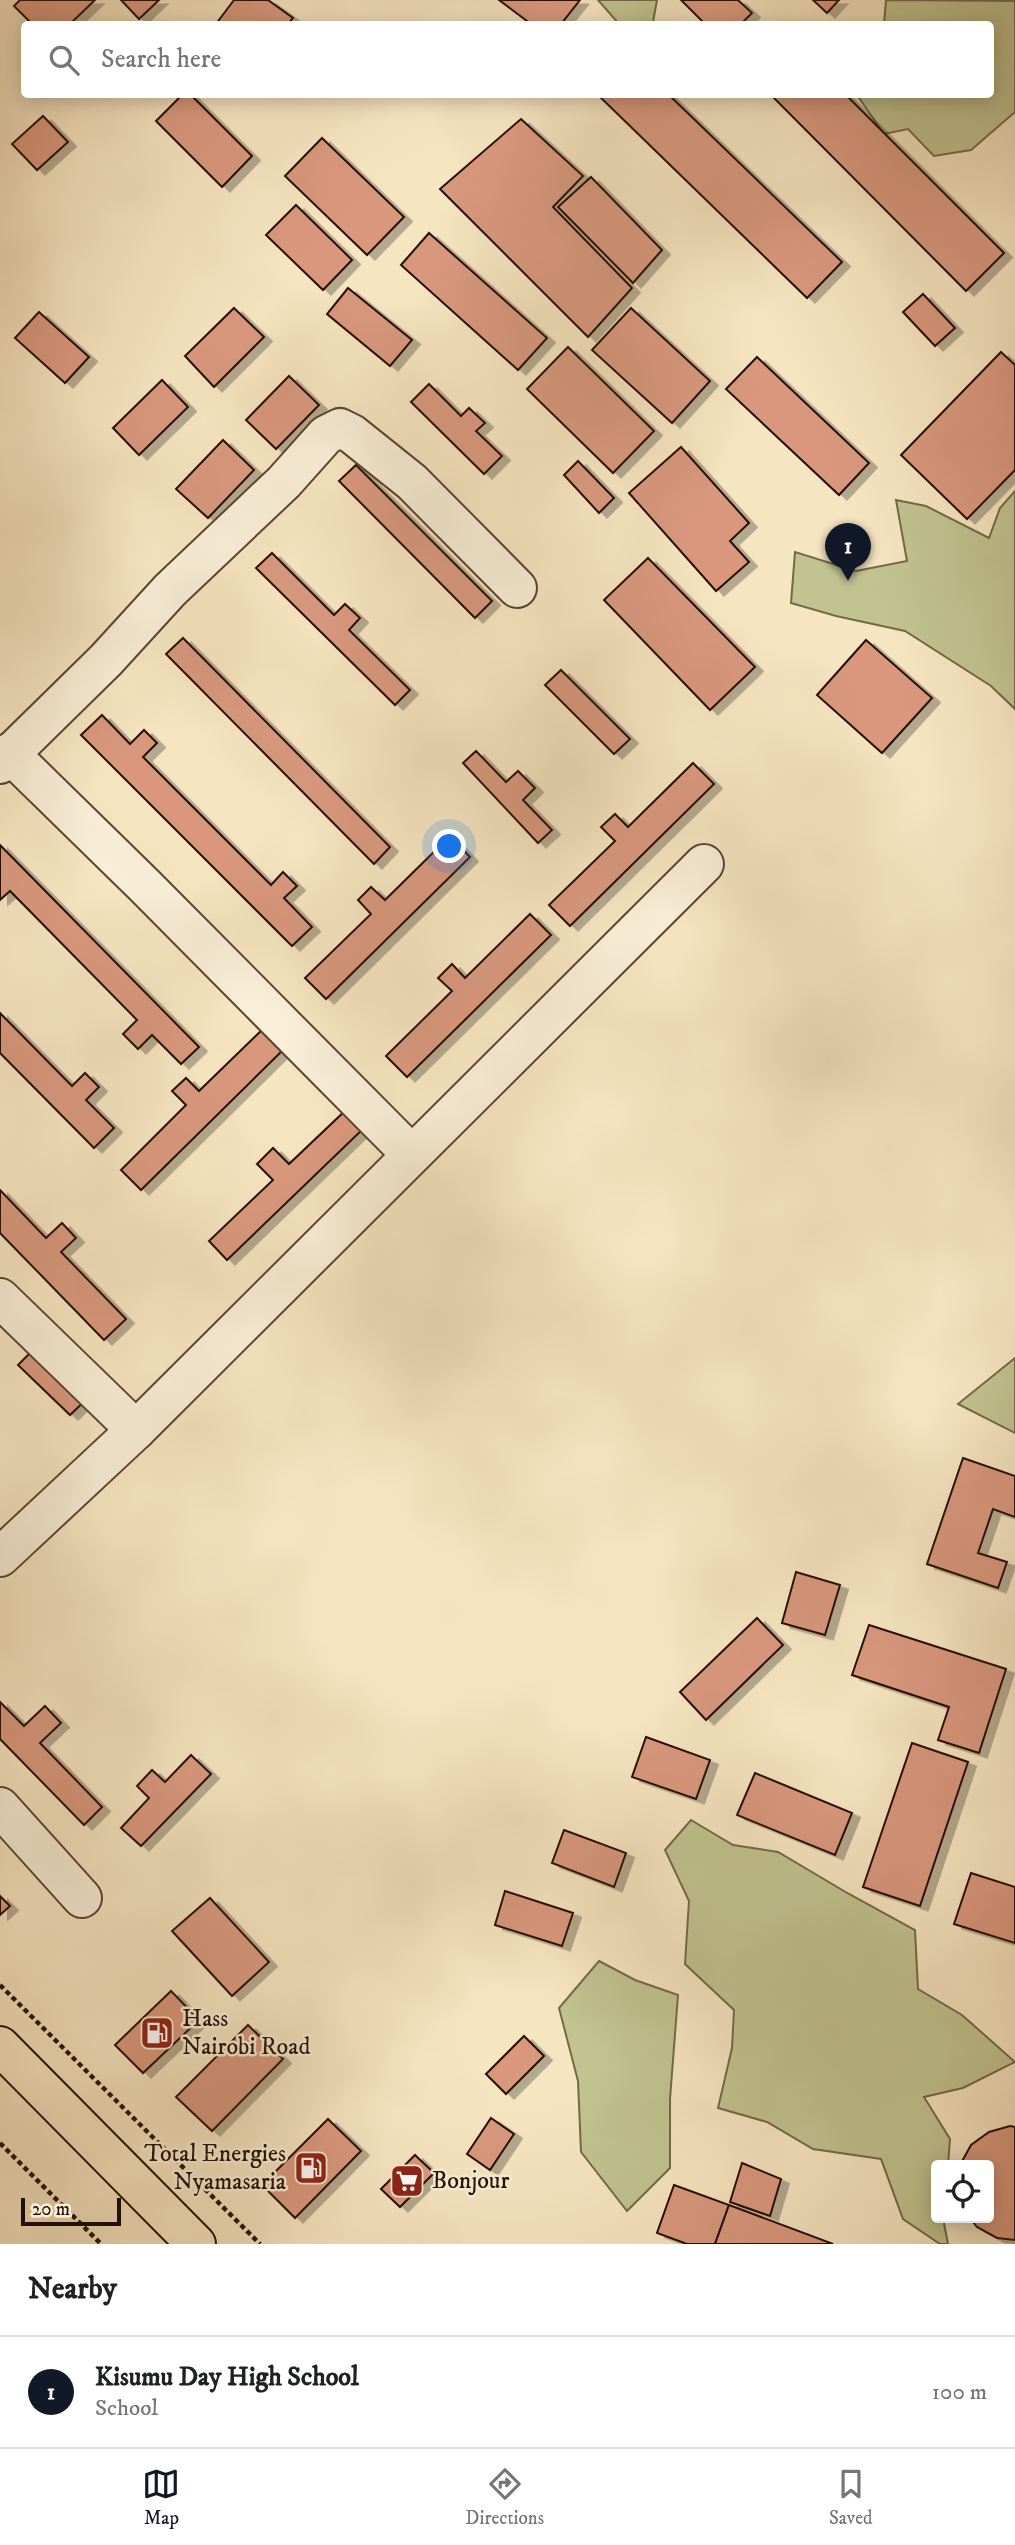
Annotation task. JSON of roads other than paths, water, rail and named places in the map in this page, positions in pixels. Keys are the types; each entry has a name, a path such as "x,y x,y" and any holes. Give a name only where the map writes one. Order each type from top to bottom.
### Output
{"highway":[{"path":"0,2046 196,2244"},
{"path":"0,2068 175,2244"}],"street":[{"path":"411,1154 144,885 5,759 106,660 170,590 284,482 326,435 340,428 352,433 412,482 517,589"},
{"path":"0,1557 136,1430 704,864"},
{"path":"0,1298 136,1430"},
{"path":"0,1807 82,1898"}],"place":[{"name":"Kisumu Day High School","path":"848,581"},
{"name":"Hass Nairobi Road","path":"157,2033"},
{"name":"Total Energies Nyamasaria","path":"311,2168"},
{"name":"Bonjour","path":"407,2181"}]}
